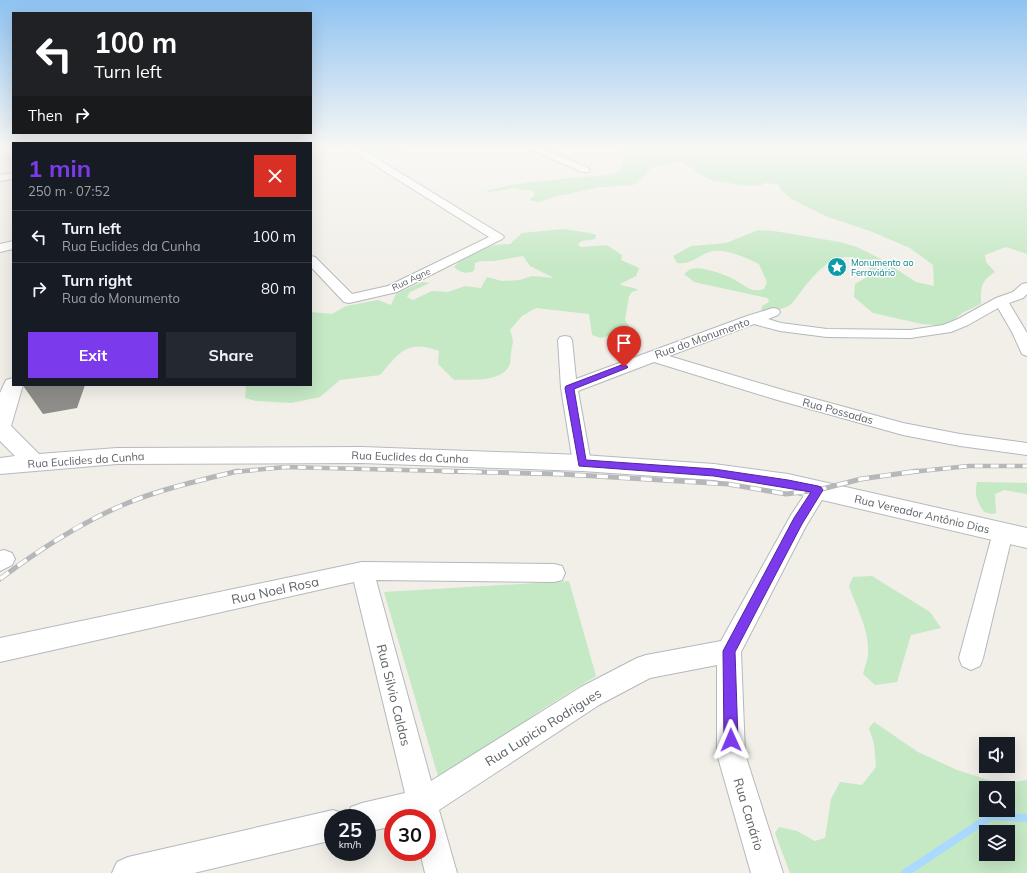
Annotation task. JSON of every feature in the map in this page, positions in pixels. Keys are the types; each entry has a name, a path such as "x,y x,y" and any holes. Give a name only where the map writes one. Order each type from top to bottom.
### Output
{"street":[{"name":"Rua Agne","path":"312,261 349,299 392,289 498,237 418,188"},
{"path":"0,248 12,244"},
{"path":"752,319 780,327 827,334 910,334 946,329 1018,294 1027,287"},
{"path":"1001,301 1019,332 1027,351"},
{"name":"Rua do Monumento","path":"569,388 773,312"},
{"path":"565,340 569,388 582,464"},
{"name":"Rua Possadas","path":"652,356 780,395 903,429 960,440 1027,449"},
{"path":"12,386 0,427 34,463"},
{"name":"Rua Euclides da Cunha","path":"0,466 117,456 362,455 582,464 714,472 788,483 818,490"},
{"name":"Rua Vereador Antônio Dias","path":"818,490 1027,538"},
{"name":"Rua Canário","path":"767,873 731,754 729,651 798,521 818,490"},
{"path":"971,658 1003,532"},
{"name":"Rua Noel Rosa","path":"0,650 362,571 554,573"},
{"name":"Rua Silvio Caldas","path":"362,571 423,809"},
{"name":"Rua Lupicio Rodrigues","path":"433,809 590,696 646,668 729,651"},
{"path":"128,873 324,827"},
{"name":"Rua Silvio Caldas","path":"436,853 442,873"}],"green space":[{"path":"497,188 599,188 554,197 539,202 529,200 535,194 533,191 512,188 491,192 485,191"},
{"path":"780,188 1027,188 1027,254 1006,247 985,255 986,262 995,272 986,279 982,285 981,304 962,313 947,326 922,324 873,313 854,297 855,284 872,274 865,264 855,258 846,257 830,262 817,273 790,305 771,311 761,311 762,306 769,302 768,298 694,282 684,274 691,269 706,269 736,280 750,289 764,289 767,282 759,264 737,254 725,251 713,251 708,252 692,261 683,263 677,263 673,256 691,246 726,243 758,230 774,231 840,242 857,247 879,258 916,282 934,286 933,265 910,248 870,231 828,217 791,199"},
{"path":"563,229 590,233 596,235 595,239 582,241 578,244 581,247 607,245 622,255 621,260 639,268 636,276 620,284 638,290 632,292 629,296 625,320 631,330 601,338 592,335 589,314 536,308 522,316 510,330 513,341 510,365 505,371 492,378 454,380 438,364 439,351 419,346 412,347 399,354 380,375 340,380 320,397 291,403 256,401 245,398 246,387 244,386 312,386 312,312 332,314 346,306 378,300 391,305 396,294 422,282 430,283 410,292 407,297 413,300 432,291 448,292 465,286 481,288 487,277 502,281 520,280 532,276 554,278 530,266 523,256 494,261 481,261 475,263 474,271 468,272 461,272 454,267 466,256 479,249 494,245 510,244 522,233"},
{"path":"977,482 1027,483 1027,494 1004,490 995,494 996,513 992,514 984,512 978,501 976,494"},
{"path":"872,576 930,612 941,628 911,635 897,682 875,685 863,674 868,656 867,638 849,586 853,577"},
{"path":"569,581 596,676 541,710 440,783 384,592"},
{"path":"874,722 918,752 957,770 992,781 979,781 979,817 1015,817 1015,782 1027,780 1027,873 790,873 775,833 779,827 797,831 815,841 825,838 831,799 840,782 862,785 876,767 874,744 869,728"}],"waterway":[{"path":"905,873 991,816 1027,818"}],"railway":[{"path":"911,472 969,466 1027,466"},
{"path":"234,472 286,467 482,472"},
{"path":"443,471 482,472"},
{"path":"482,472 560,474 728,484 786,494 818,490 861,479 918,471"},
{"path":"0,579 62,536 95,518 130,502 184,485 234,472"}],"place":[{"name":"Monumento ao Ferroviário","path":"837,267"}],"route":[{"path":"624,367 569,388 582,464 714,472 788,483 818,490 798,521 729,651 731,740"}]}
